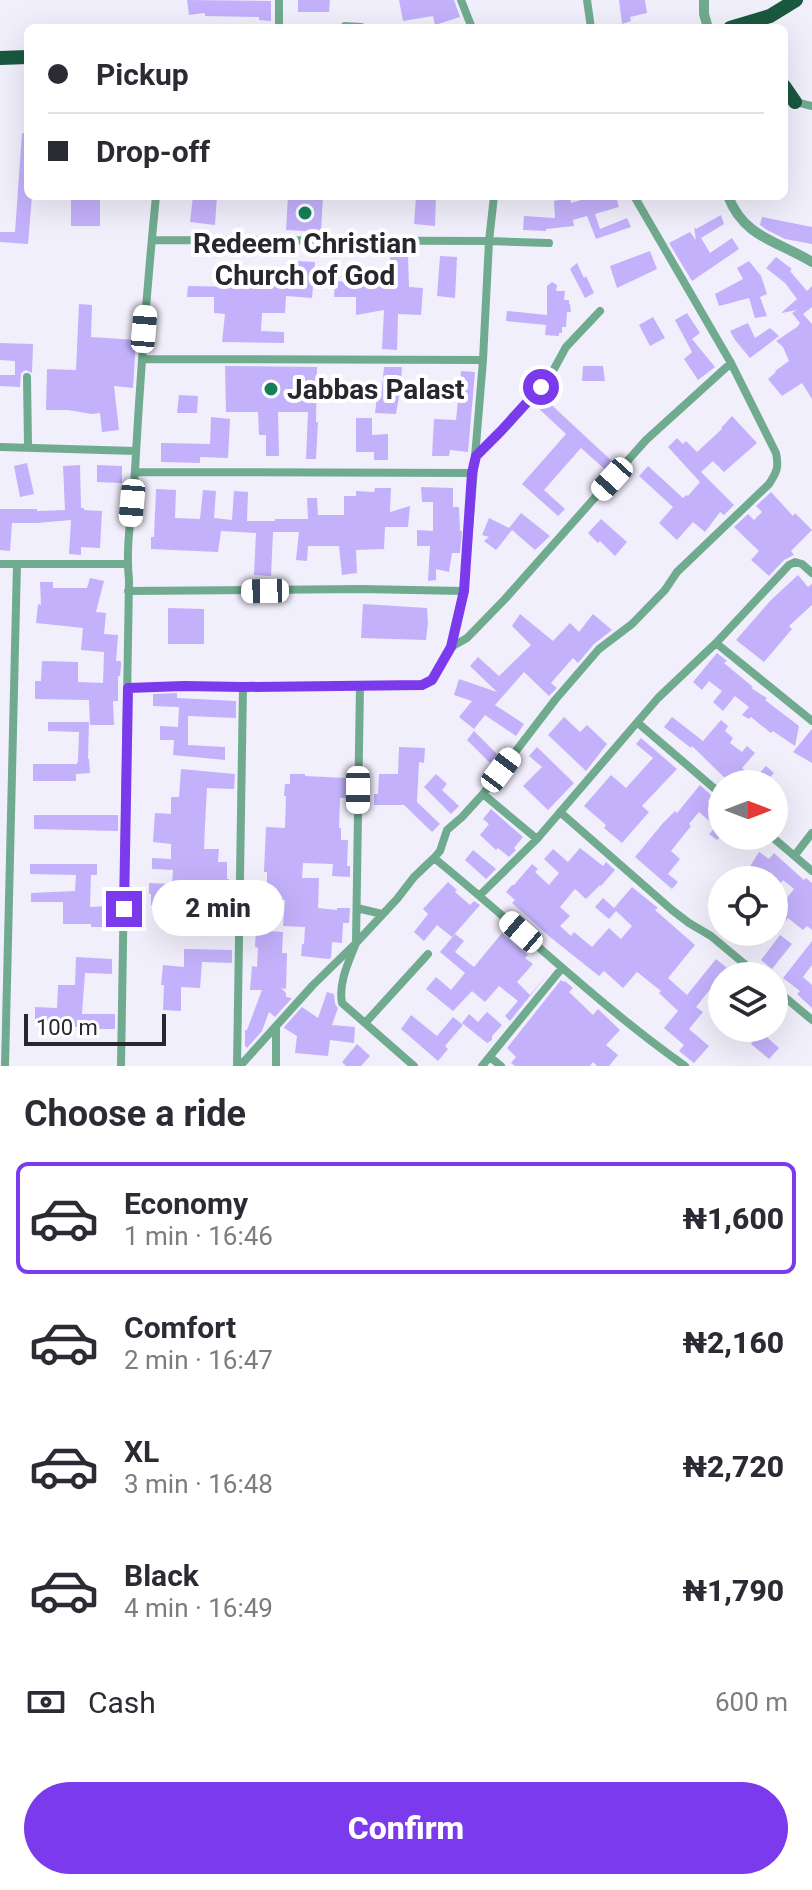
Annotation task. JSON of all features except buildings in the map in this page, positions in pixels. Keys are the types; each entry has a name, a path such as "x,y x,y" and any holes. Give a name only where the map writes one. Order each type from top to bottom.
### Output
{"highway":[{"path":"769,22 796,0"},
{"path":"0,58 24,57"}],"street":[{"path":"279,0 279,24"},
{"path":"461,0 470,24"},
{"path":"587,0 590,24"},
{"path":"704,0 707,24"},
{"path":"790,101 812,106"},
{"path":"121,1066 128,688 127,564 156,200"},
{"path":"128,688 422,685 432,680 451,647 464,591 494,200"},
{"path":"238,1066 434,858 440,851 447,830 483,794 555,700 599,649 632,624 665,590 677,572 769,484 777,472 776,453 731,363 636,200"},
{"path":"730,200 739,217 752,231 812,262"},
{"path":"152,240 549,243"},
{"path":"476,456 541,387 566,347 600,311"},
{"path":"142,359 483,360"},
{"path":"451,647 467,638 505,599 646,440 731,363"},
{"path":"27,377 28,447"},
{"path":"0,447 136,451"},
{"path":"135,472 472,473"},
{"path":"480,895 537,839 658,698 716,643 789,565 795,562 802,564 812,573"},
{"path":"0,564 127,564"},
{"path":"5,1066 17,564"},
{"path":"128,591 464,591"},
{"path":"716,643 812,721"},
{"path":"360,685 356,943 345,972 341,997 342,1003 414,1066"},
{"path":"238,1066 243,687"},
{"path":"638,723 708,783"},
{"path":"483,794 537,839"},
{"path":"0,796 10,796"},
{"path":"560,812 672,910 742,962"},
{"path":"795,855 812,833"},
{"path":"788,849 812,871"},
{"path":"434,858 562,968 685,1066"},
{"path":"357,908 382,914"},
{"path":"366,1022 428,954"},
{"path":"482,1066 562,968"},
{"path":"788,1000 812,1020"},
{"path":"276,1026 276,1066"},
{"path":"237,1051 250,1056"},
{"path":"490,1057 501,1066"}],"place":[{"name":"Redeem Christian Church of God","path":"305,213"},
{"name":"Jabbas Palast","path":"271,389"}],"route":[{"path":"124,909 128,688 428,683 451,647 464,591 472,473 476,456 541,387"}]}
